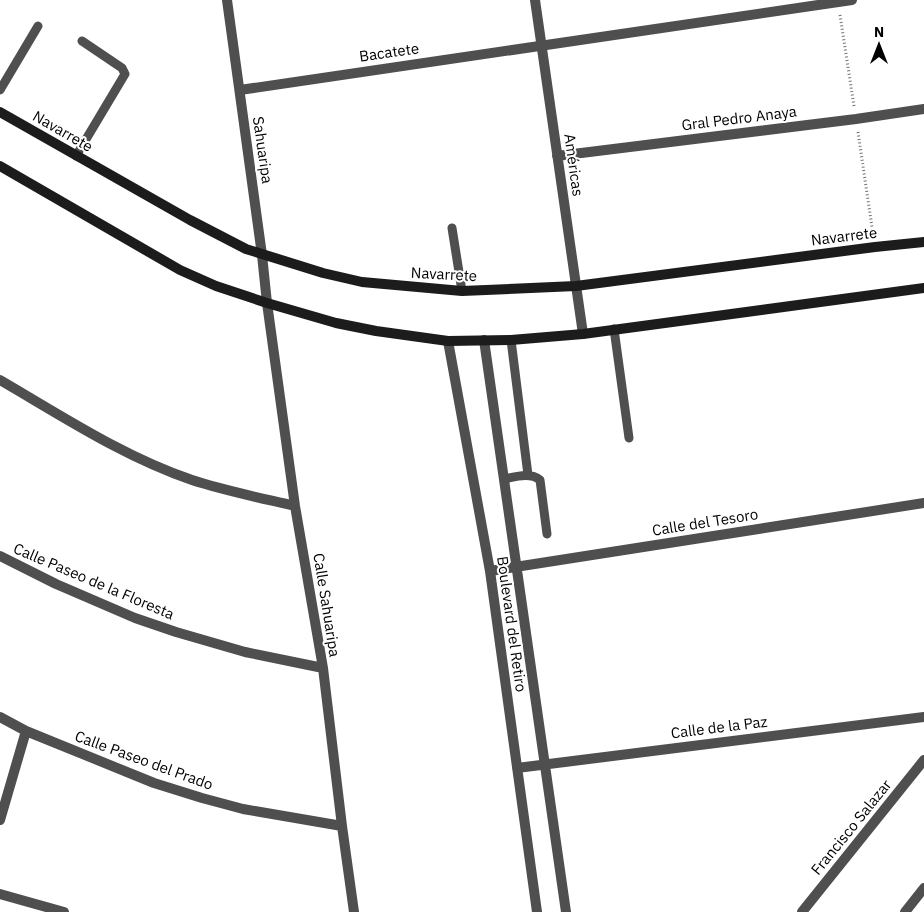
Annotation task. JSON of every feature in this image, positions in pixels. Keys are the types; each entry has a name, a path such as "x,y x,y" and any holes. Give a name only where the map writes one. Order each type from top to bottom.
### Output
{"main road":[{"name":"Navarrete","path":"0,112 223,238 262,255 362,282 411,288 462,291 576,286 924,242"},
{"path":"0,167 180,270 216,286 336,323 376,331 448,341 511,340 583,334 924,288"}],"street":[{"name":"Sahuaripa","path":"227,0 267,303"},
{"name":"Américas","path":"535,0 583,334"},
{"name":"Bacatete","path":"240,90 852,0"},
{"name":"Gral Pedro Anaya","path":"557,156 924,109"},
{"name":"Calle Sahuaripa","path":"267,303 296,506 323,668 354,912"},
{"name":"Boulevard del Retiro","path":"484,340 566,912"},
{"name":"Boulevard del Retiro","path":"448,341 490,570 537,912"},
{"path":"0,380 101,439 150,462 199,482 241,494 296,506"},
{"name":"Calle del Tesoro","path":"490,570 924,503"},
{"name":"Calle Paseo de la Floresta","path":"0,556 56,584 135,618 246,652 323,668"},
{"name":"Calle Paseo del Prado","path":"0,717 26,731 154,783 243,809 342,826"},
{"name":"Calle de la Paz","path":"517,768 924,717"},
{"path":"0,820 26,731"},
{"name":"Francisco Salazar","path":"802,912 924,760"},
{"path":"905,912 924,888"},
{"path":"0,894 64,912"}],"lane":[{"path":"0,90 38,26"},
{"path":"76,156 125,74 122,68 82,41"},
{"path":"452,228 462,291"},
{"path":"614,329 628,438"},
{"path":"511,340 528,475"},
{"path":"504,479 528,475 535,476 540,480 547,534"}]}
